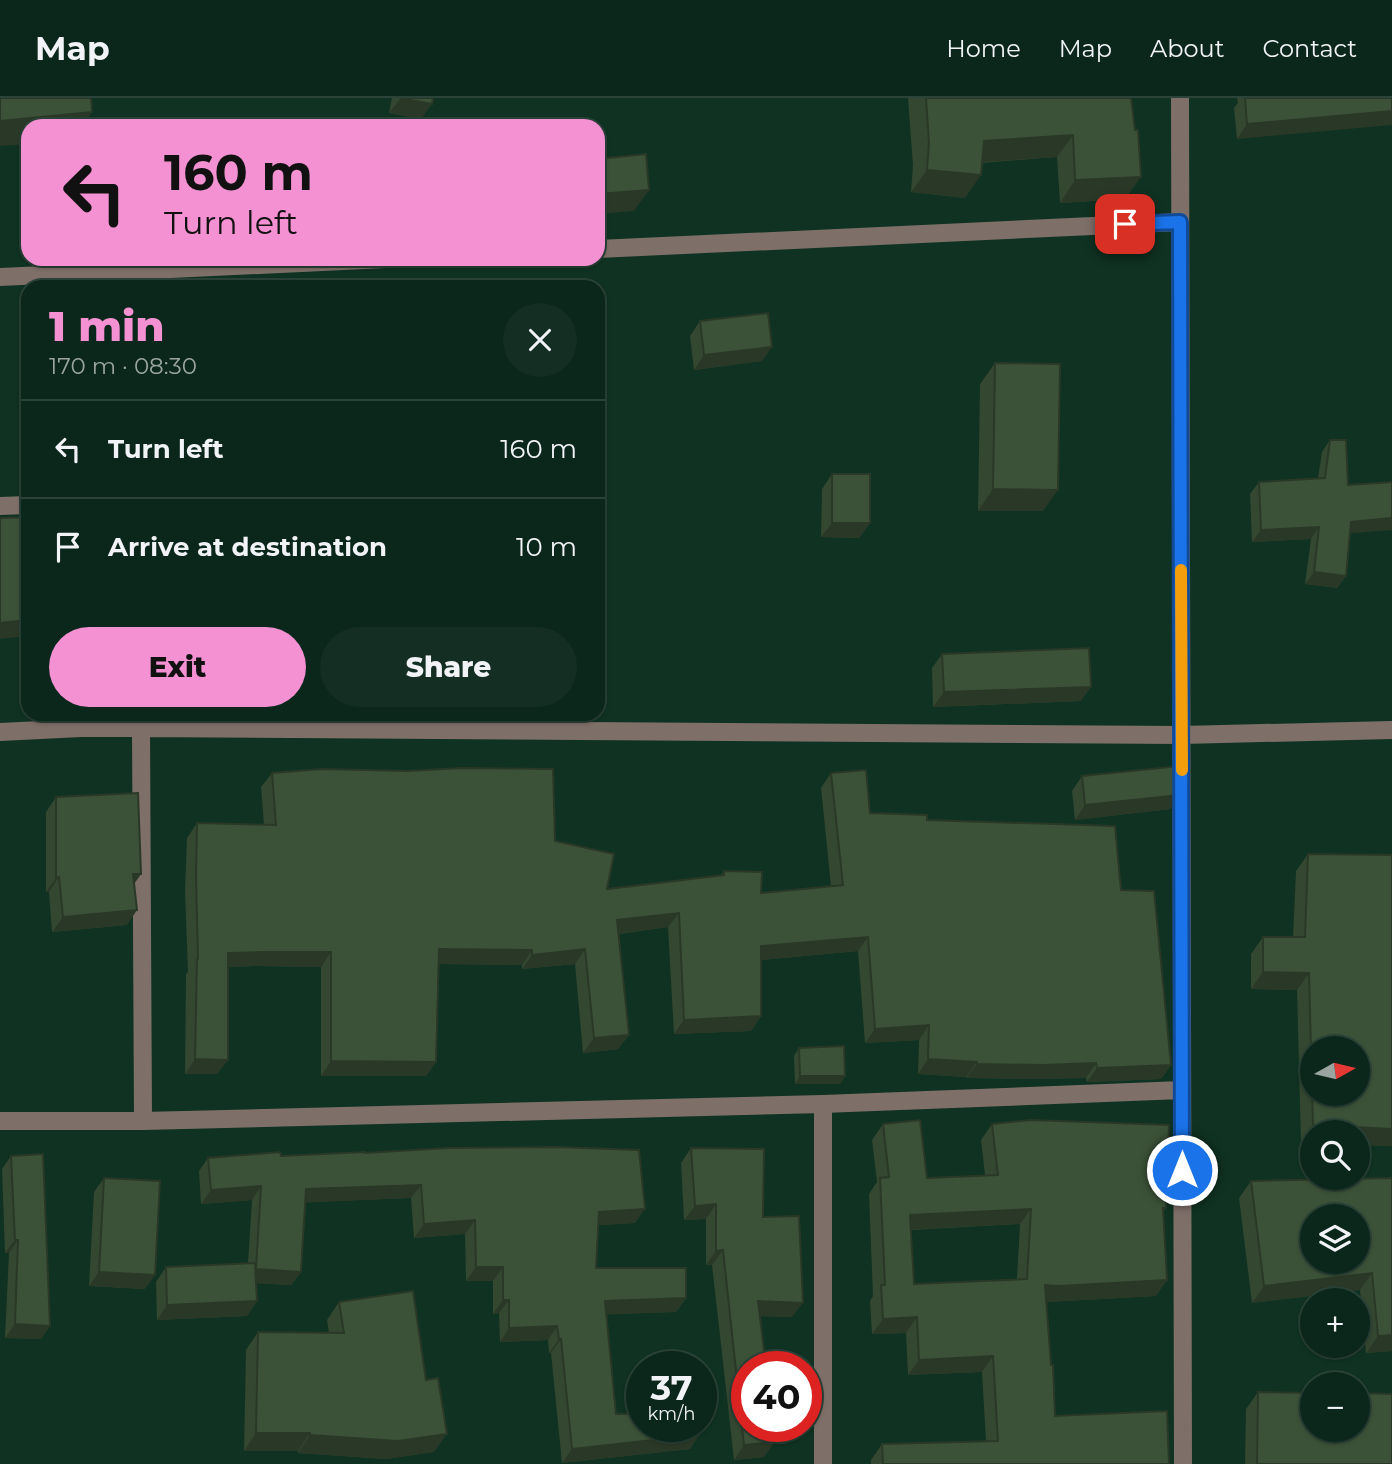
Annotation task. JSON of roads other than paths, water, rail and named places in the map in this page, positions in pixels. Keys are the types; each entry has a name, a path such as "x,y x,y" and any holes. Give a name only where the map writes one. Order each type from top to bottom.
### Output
{"street":[{"path":"1180,98 1183,1464"},
{"path":"605,249 1180,222"},
{"path":"0,277 69,280 280,266"},
{"path":"0,506 21,505"},
{"path":"0,732 81,721 141,728 1181,735 1392,730"},
{"path":"141,728 144,1121"},
{"path":"0,1121 144,1121 823,1104 1182,1090"},
{"path":"823,1104 823,1464"}]}
